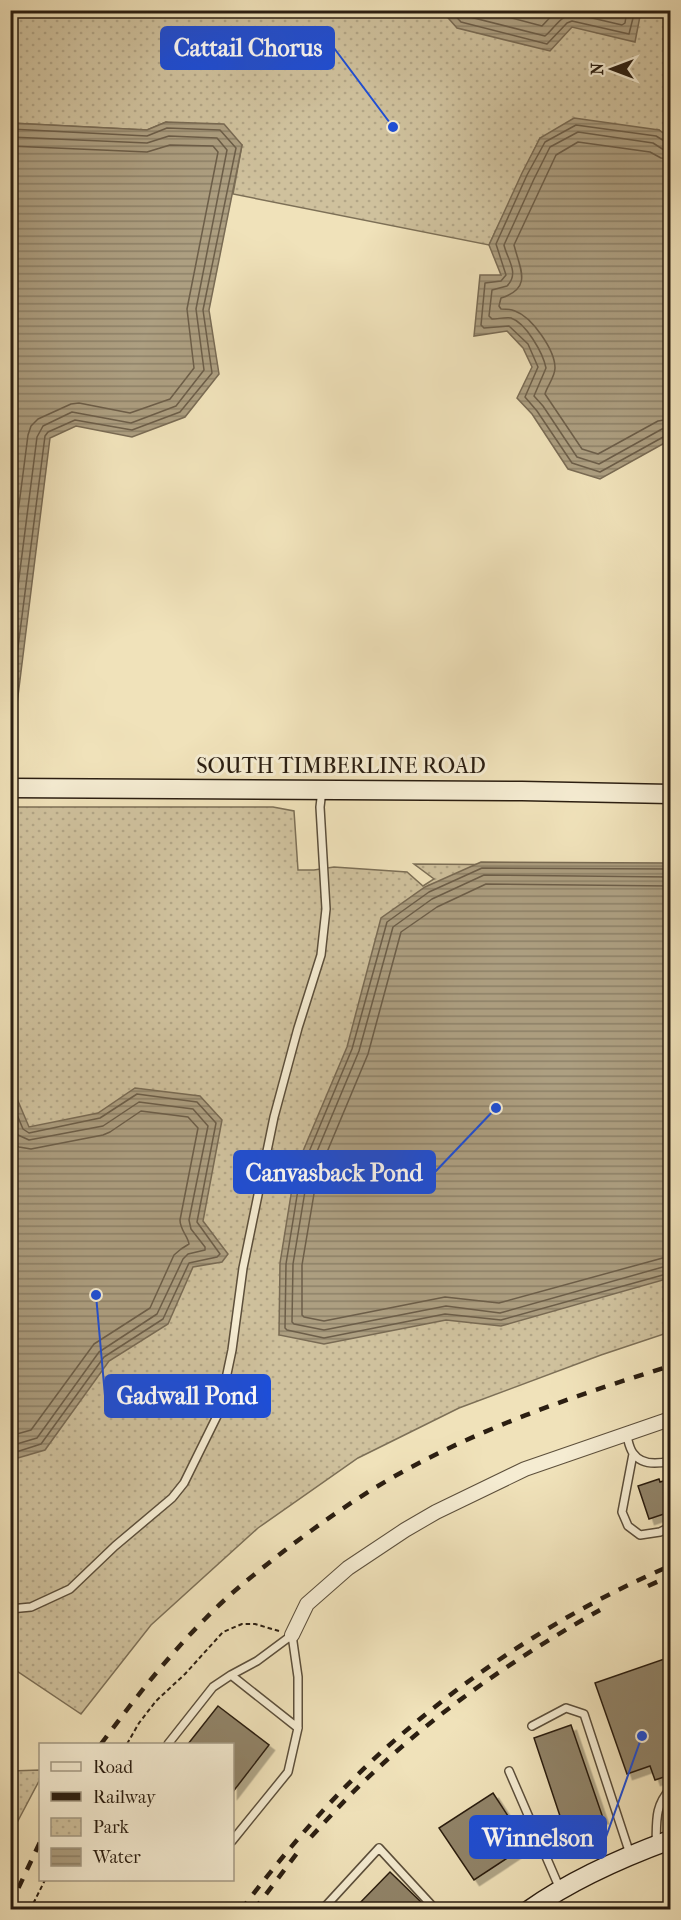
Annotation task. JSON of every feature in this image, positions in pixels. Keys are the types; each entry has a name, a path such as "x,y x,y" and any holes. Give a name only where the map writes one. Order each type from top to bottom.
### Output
{"main road":[{"name":"SOUTH TIMBERLINE ROAD","path":"10,788 322,789 670,794"},
{"path":"529,1910 560,1889 630,1854 663,1843"}],"street":[{"path":"292,1635 307,1604 348,1568 405,1530 447,1506 525,1469 670,1419"}],"lane":[{"path":"10,1609 31,1607 70,1589 115,1546 172,1498 184,1483 219,1412 232,1350 243,1268 274,1117 321,955 326,909 320,807 322,789"},
{"path":"626,1433 633,1454 622,1512 628,1526 640,1535 660,1532 670,1527"},
{"path":"633,1454 646,1462 655,1464 670,1461"},
{"path":"169,1743 213,1687 257,1661 292,1635 298,1677 298,1728 288,1772 234,1839"},
{"path":"231,1675 298,1728"},
{"path":"532,1726 566,1708 584,1714 630,1854"},
{"path":"509,1771 560,1889"},
{"path":"663,1843 657,1810 670,1789"},
{"path":"322,1910 379,1848 436,1910"}],"path":[{"path":"128,1743 156,1701 223,1632 242,1624 255,1624 292,1635"},
{"path":"30,1910 44,1881"}],"green space":[{"path":"10,11 670,11 670,138 659,130 540,138 489,245 233,194 242,145 166,122 147,130 11,123"},
{"path":"10,807 273,807 294,811 298,870 334,867 407,872 423,886 434,879 414,864 670,866 670,1332 459,1408 358,1458 258,1528 151,1625 81,1714 11,1667"},
{"path":"39,1770 39,1781 11,1834 11,1771"}],"water":[{"path":"442,11 641,11 635,42 572,27 550,51 457,28"},
{"path":"574,118 659,130 670,138 670,440 600,479 568,469 532,414 517,398 532,367 523,348 507,331 474,336 480,275 501,275 489,245 522,173 540,138"},
{"path":"166,122 224,124 242,145 209,310 219,374 185,417 132,437 76,426 50,438 14,728 11,727 11,123 147,130"},
{"path":"481,862 670,863 670,1278 501,1326 446,1320 324,1344 279,1335 280,1263 295,1170 347,1047 381,918 425,887"},
{"path":"10,1082 29,1127 98,1113 135,1088 200,1096 222,1120 203,1221 228,1254 222,1262 193,1267 168,1324 109,1361 45,1450 11,1460"}],"building":[{"path":"659,1479 660,1482 670,1479 670,1512 649,1519 638,1486"},
{"path":"670,1657 670,1775 655,1780 650,1766 627,1774 595,1683"},
{"path":"218,1706 269,1745 234,1790 234,1743 189,1743"},
{"path":"571,1725 603,1818 565,1831 534,1738"},
{"path":"493,1793 527,1845 474,1880 439,1828"},
{"path":"390,1872 420,1901 428,1910 353,1910"}],"railway":[{"path":"102,1743 164,1664 214,1610 243,1583 350,1504 403,1472 481,1433 575,1397 670,1366"},
{"path":"241,1910 299,1837 362,1770 437,1705 533,1638 601,1599 670,1566"},
{"path":"648,1586 670,1576"},
{"path":"311,1837 367,1778 428,1725 483,1683 600,1610"},
{"path":"10,1906 39,1844"},
{"path":"254,1910 298,1852"}],"place":[{"name":"Cattail Chorus","path":"393,127"},
{"name":"Canvasback Pond","path":"496,1108"},
{"name":"Gadwall Pond","path":"96,1295"},
{"name":"Winnelson","path":"642,1736"}]}
